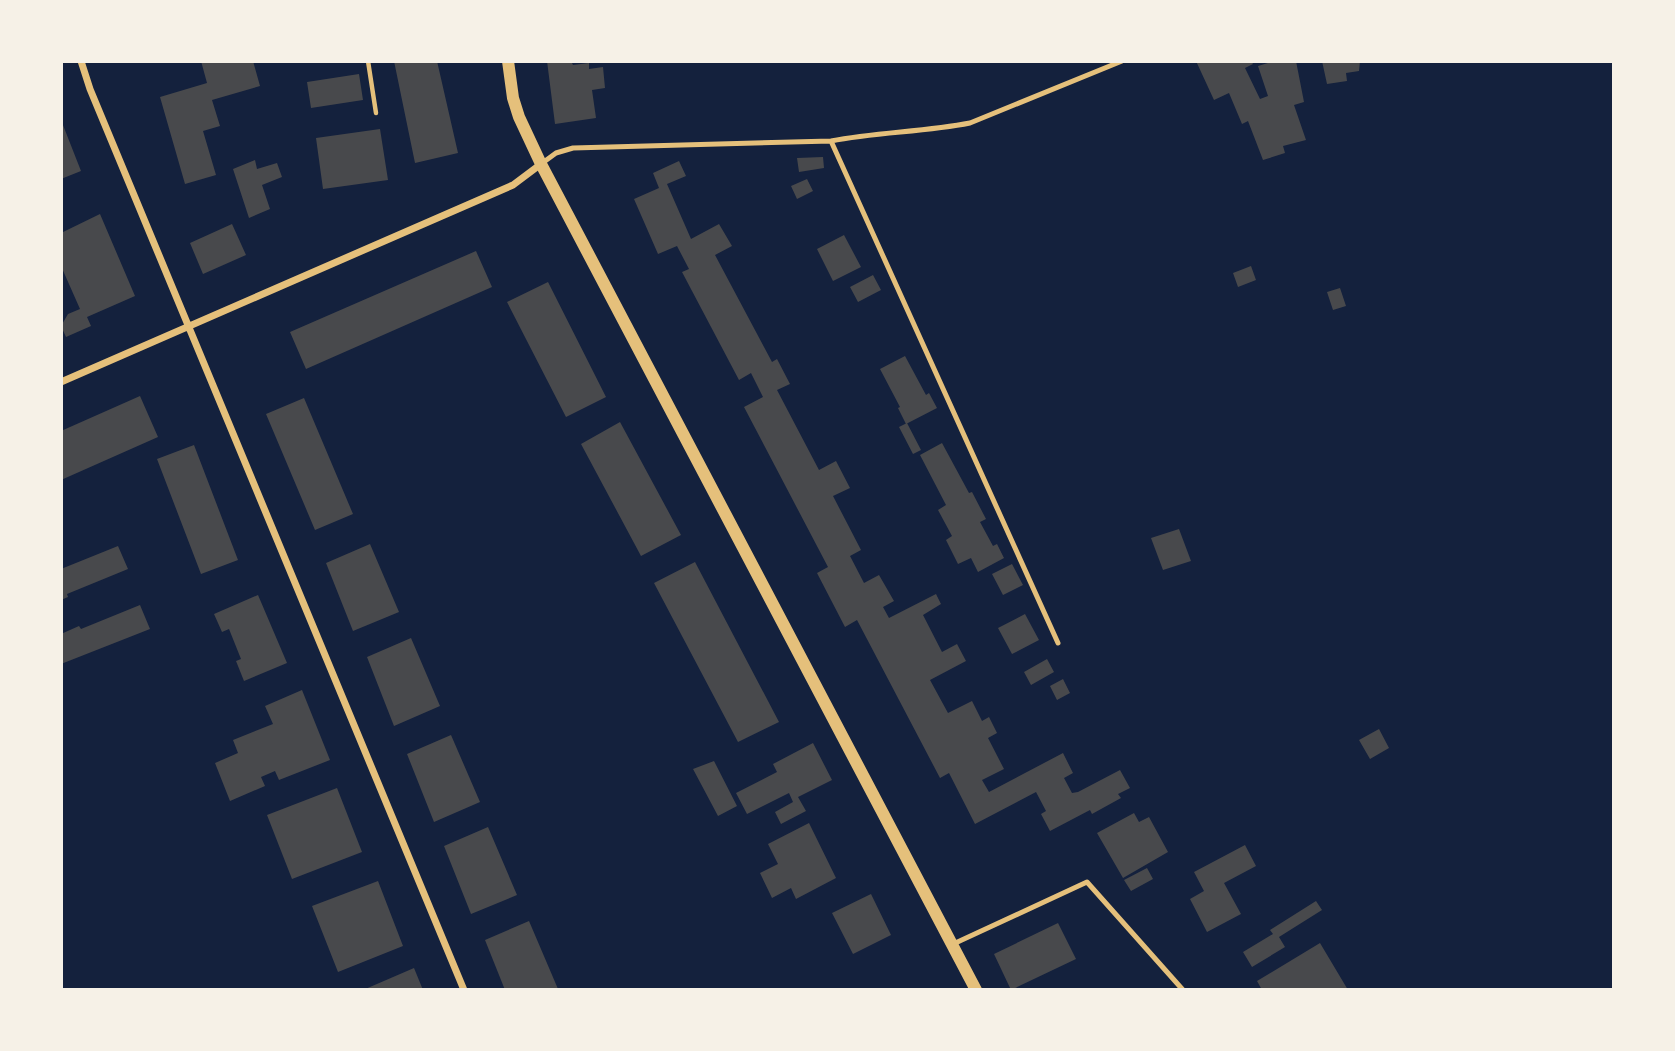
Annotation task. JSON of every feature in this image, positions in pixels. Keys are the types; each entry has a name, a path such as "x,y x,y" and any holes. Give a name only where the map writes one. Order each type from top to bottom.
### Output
{"street":[{"path":"81,61 187,327 464,990"},
{"path":"508,61 519,117 541,164 976,990"},
{"path":"61,382 513,185 541,164"}],"lane":[{"path":"541,164 556,152 573,148 831,141 970,123 1122,61"},
{"path":"831,141 1058,643"},
{"path":"951,945 1087,882 1184,990"}],"path":[{"path":"368,61 376,113"}],"building":[{"path":"201,61 253,61 260,86 212,100 220,126 203,131 216,175 185,184 160,97 207,83"},
{"path":"394,61 437,61 458,153 415,163"},
{"path":"547,61 571,61 573,65 589,63 589,69 603,67 605,88 592,90 596,118 555,124"},
{"path":"1196,61 1251,61 1253,64 1245,68 1260,99 1268,96 1258,66 1274,61 1296,61 1304,102 1294,105 1306,140 1283,146 1285,153 1263,160 1248,121 1242,124 1229,93 1214,100"},
{"path":"1322,61 1360,61 1359,71 1346,73 1347,81 1327,84"},
{"path":"359,74 363,100 311,108 307,82"},
{"path":"61,120 81,171 61,179"},
{"path":"380,129 388,180 323,189 316,138"},
{"path":"823,157 824,168 799,172 797,158"},
{"path":"255,160 257,169 277,163 282,177 262,185 270,209 249,218 233,169"},
{"path":"679,161 686,176 667,184 691,239 719,224 732,246 715,255 772,362 777,359 790,384 777,390 819,470 836,461 850,488 833,496 861,550 850,556 864,583 879,575 894,601 883,607 889,618 936,594 941,604 923,615 942,652 957,644 966,661 930,680 948,713 972,701 982,721 989,717 997,733 988,738 1004,769 982,780 989,792 1063,753 1073,773 1064,778 1072,793 1120,770 1130,788 1118,794 1121,798 1092,814 1090,810 1050,831 1041,814 1046,811 1036,792 975,824 949,773 940,778 857,620 845,627 817,573 828,567 744,407 763,397 751,373 739,380 682,272 689,269 677,246 658,254 634,199 659,188 653,173"},
{"path":"807,179 813,191 797,199 791,186"},
{"path":"100,214 135,296 87,317 91,326 66,337 61,326 68,314 80,309 61,266 61,233"},
{"path":"232,224 246,255 203,274 190,243"},
{"path":"844,235 861,267 833,281 817,249"},
{"path":"476,251 492,287 306,369 290,332"},
{"path":"1251,266 1256,280 1238,287 1233,273"},
{"path":"873,275 881,290 858,302 850,287"},
{"path":"548,282 606,397 566,417 507,302"},
{"path":"1340,288 1346,306 1333,310 1327,292"},
{"path":"905,356 926,395 929,393 937,408 906,424 880,369"},
{"path":"140,396 158,437 61,480 61,431"},
{"path":"304,398 353,514 315,530 266,414"},
{"path":"620,422 681,535 641,556 581,444"},
{"path":"907,423 921,450 913,454 899,427"},
{"path":"942,443 986,519 980,522 993,546 997,544 1004,558 978,572 971,558 958,564 946,540 952,536 938,510 946,505 920,455"},
{"path":"194,445 238,560 201,574 157,459"},
{"path":"1179,529 1191,561 1163,570 1151,538"},
{"path":"370,544 399,612 353,631 326,563"},
{"path":"118,546 128,569 67,594 68,597 61,600 61,569"},
{"path":"695,562 779,722 738,742 654,583"},
{"path":"1012,564 1023,585 1003,595 992,574"},
{"path":"258,595 287,663 244,681 236,661 241,659 229,629 222,632 214,614"},
{"path":"140,605 150,629 61,664 61,634 79,626 81,629"},
{"path":"1025,614 1039,640 1012,654 998,628"},
{"path":"411,638 440,706 394,726 367,657"},
{"path":"1047,659 1054,672 1031,685 1024,672"},
{"path":"1063,679 1070,693 1057,700 1050,686"},
{"path":"302,690 330,760 279,780 275,771 261,777 265,786 230,801 215,763 238,753 233,740 273,724 265,706"},
{"path":"1379,729 1389,748 1370,759 1359,740"},
{"path":"451,735 480,802 434,822 407,754"},
{"path":"813,743 832,780 798,797 806,811 781,824 775,812 793,802 789,793 747,814 736,793 777,772 773,764"},
{"path":"714,761 737,806 718,816 693,769"},
{"path":"337,788 362,852 292,879 267,815"},
{"path":"1134,813 1139,822 1149,817 1168,852 1123,878 1097,833"},
{"path":"809,823 836,878 796,899 791,888 772,898 760,873 778,864 768,844"},
{"path":"488,827 517,895 471,914 444,846"},
{"path":"1245,845 1256,866 1224,883 1241,914 1207,932 1190,899 1204,891 1194,872"},
{"path":"1147,868 1153,879 1131,891 1124,880"},
{"path":"378,881 403,946 338,972 312,906"},
{"path":"871,894 891,935 853,954 832,913"},
{"path":"1316,901 1322,910 1279,937 1285,947 1252,967 1243,952 1273,934 1270,930"},
{"path":"529,921 558,989 505,990 485,940"},
{"path":"1058,923 1076,959 1011,990 994,954"},
{"path":"1320,943 1348,990 1262,990 1257,981"},
{"path":"414,968 423,990 363,990"}]}
